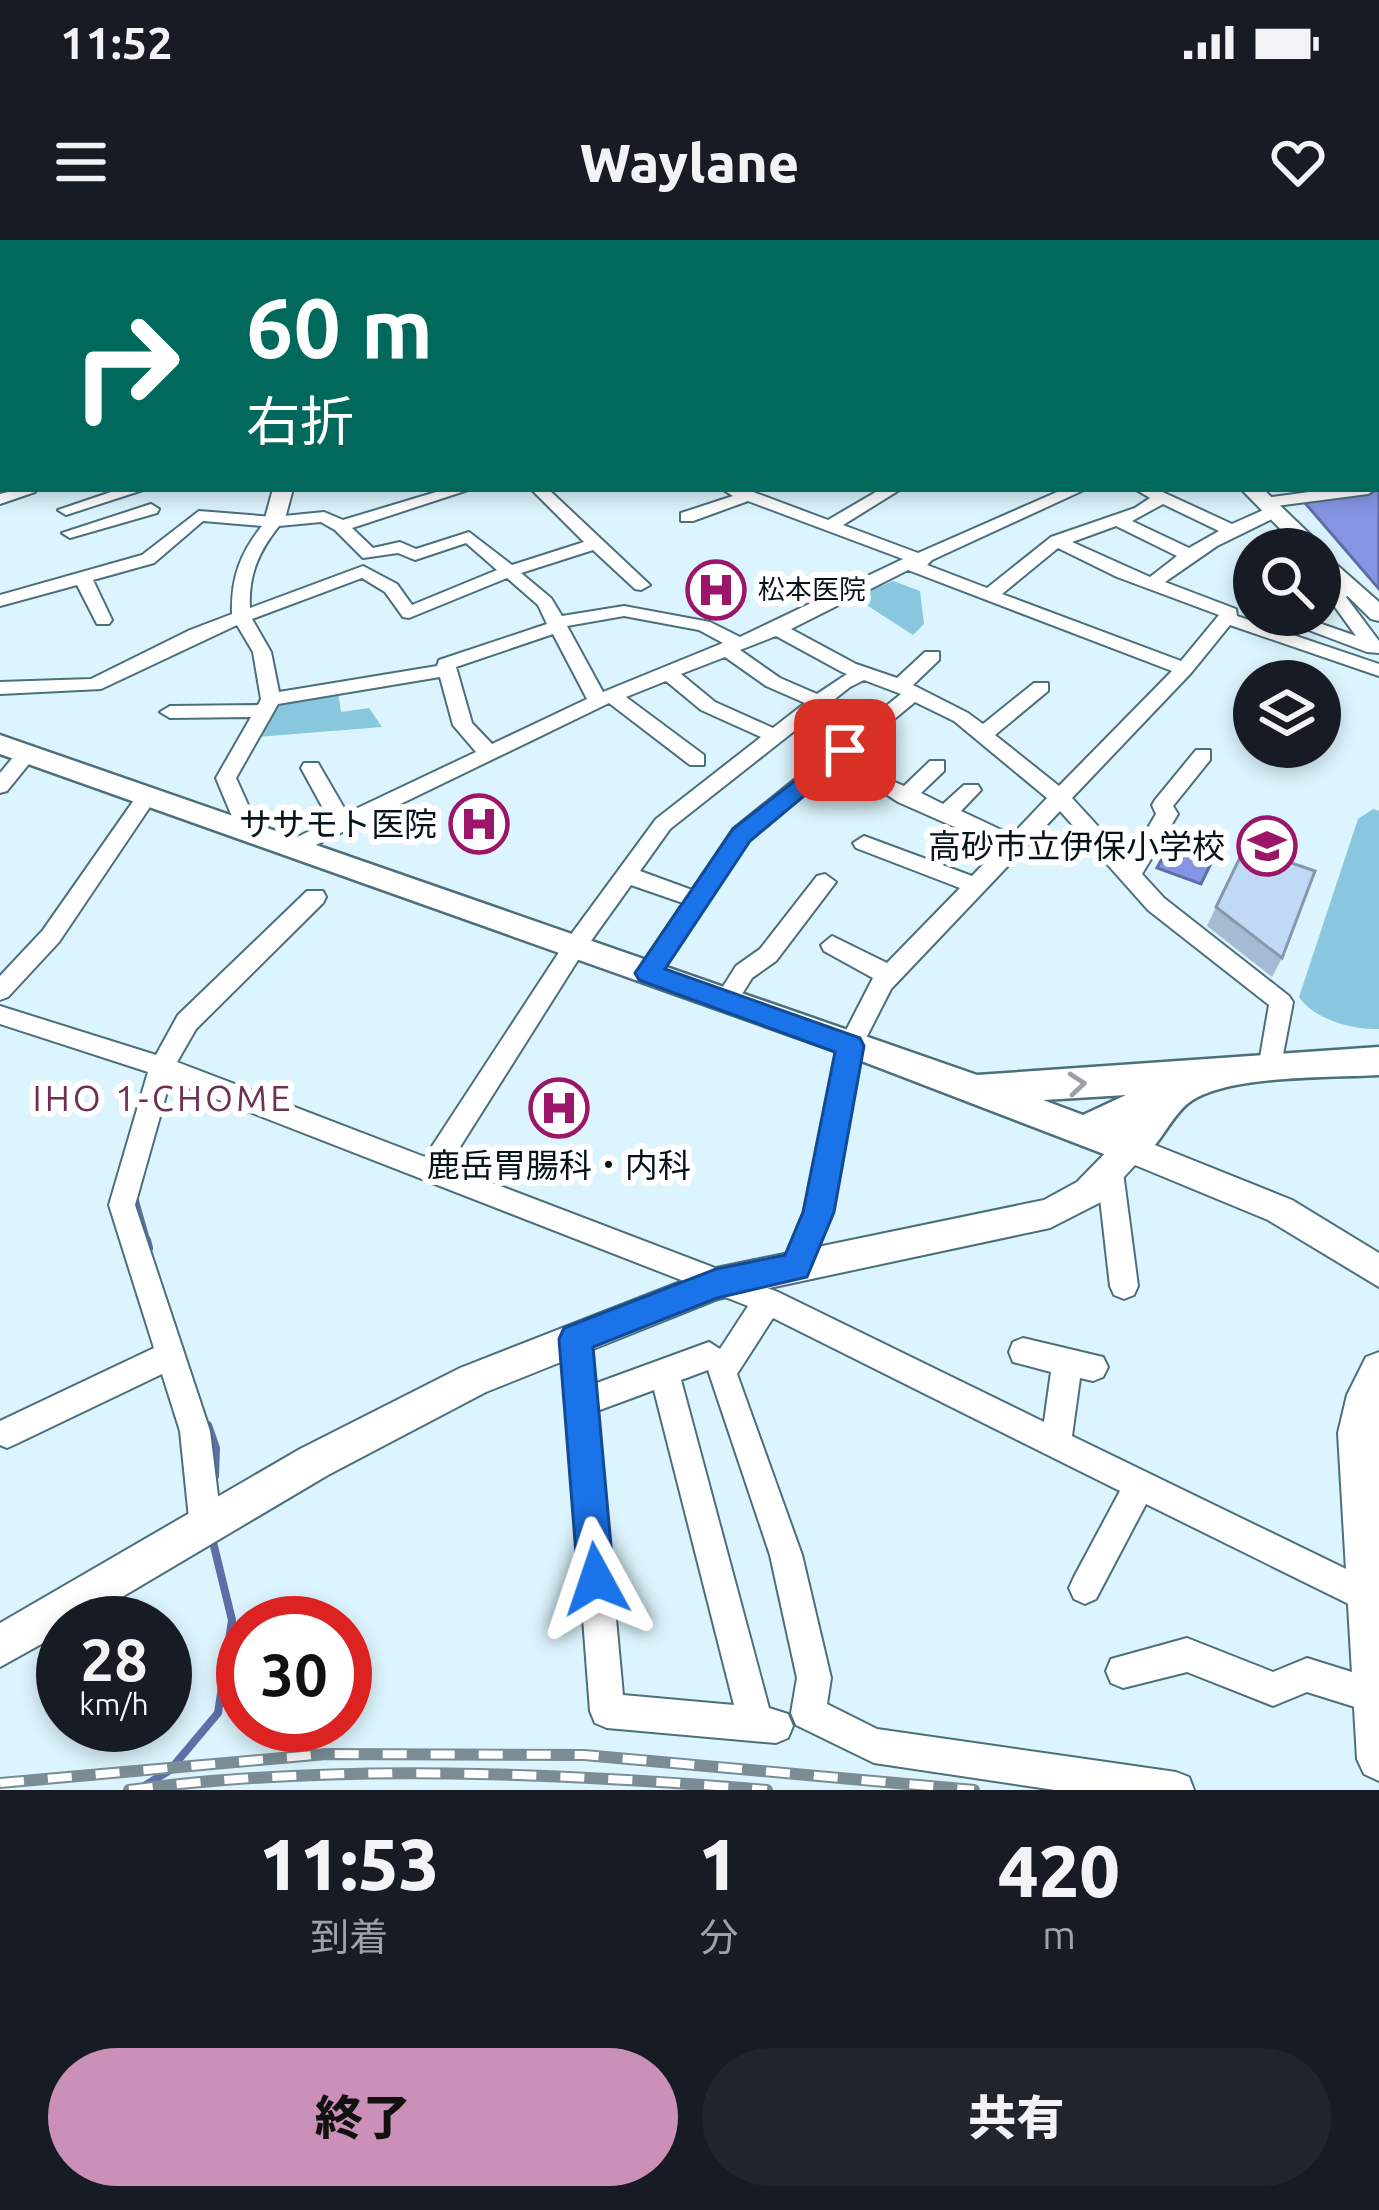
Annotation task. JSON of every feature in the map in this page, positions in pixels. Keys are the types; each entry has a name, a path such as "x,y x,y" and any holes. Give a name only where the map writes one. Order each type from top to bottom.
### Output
{"main road":[{"path":"14,749 1085,1131 1120,1161 1176,1093"},
{"path":"961,1085 1059,1086 1379,1060"},
{"path":"1085,1131 1150,1099 1220,1075"}],"street":[{"path":"0,499 27,492"},
{"path":"132,492 75,523 151,509"},
{"path":"140,492 172,541"},
{"path":"251,836 226,778 269,705 262,652 241,615 240,590 252,549 274,522 282,492"},
{"path":"341,526 453,492"},
{"path":"542,492 640,585"},
{"path":"738,492 1184,669"},
{"path":"829,526 888,492"},
{"path":"1149,492 1228,529"},
{"path":"1153,583 1264,501 1342,492"},
{"path":"687,517 748,496"},
{"path":"291,850 605,699 777,629 915,563 1082,504 1161,498"},
{"path":"1264,501 1291,528"},
{"path":"990,595 1058,541 1082,504"},
{"path":"1082,504 1187,554"},
{"path":"0,601 148,559 199,516 274,522 324,518 341,526 369,554 387,547 415,555 469,537 544,602 605,699 697,760"},
{"path":"796,1267 818,1212 850,1046 890,976 1184,669 1230,613 1058,541"},
{"path":"0,688 94,686 241,615 363,571 391,588 409,613 512,570 596,544"},
{"path":"82,578 103,620"},
{"path":"1341,595 1379,614"},
{"path":"1341,601 1377,651"},
{"path":"490,754 463,725 446,664 556,625 624,611 704,626 773,682 818,702"},
{"path":"1341,615 1353,618"},
{"path":"1226,618 1379,670"},
{"path":"777,629 961,717 1059,796 1156,904 1282,1002 1270,1070"},
{"path":"1336,636 1377,651"},
{"path":"648,973 741,835 907,689 932,656"},
{"path":"170,712 269,705 448,670"},
{"path":"667,672 708,706 776,736"},
{"path":"430,1172 575,946 663,824 818,702 865,672"},
{"path":"982,735 1041,688"},
{"path":"433,716 459,708"},
{"path":"0,786 14,749"},
{"path":"1130,875 1167,814 1162,805 1203,755"},
{"path":"905,796 937,766"},
{"path":"311,768 343,826"},
{"path":"876,781 1013,844"},
{"path":"944,815 970,790"},
{"path":"0,992 51,936 146,798"},
{"path":"863,843 973,885"},
{"path":"627,875 694,899"},
{"path":"726,1001 744,972 768,955 825,881"},
{"path":"206,1528 195,1431 122,1205 162,1066 187,1022 315,897"},
{"path":"832,945 890,976"},
{"path":"0,1015 162,1066 768,1301 1367,1598"},
{"path":"0,1646 392,1419 576,1339 716,1284 1050,1213 1089,1192 1120,1161"},
{"path":"1120,1161 1280,1210 1379,1271"},
{"path":"1120,1161 1124,1286"},
{"path":"768,1301 722,1372 786,1556 814,1678 808,1713 874,1746 1176,1790"},
{"path":"576,1339 608,1711 766,1724 665,1375"},
{"path":"1023,1352 1080,1365 1056,1442"},
{"path":"7,1433 170,1355"},
{"path":"581,1403 709,1357"},
{"path":"1379,1369 1366,1395 1357,1433 1379,1759"},
{"path":"1085,1588 1140,1484"},
{"path":"1123,1671 1158,1658 1186,1655 1274,1689 1307,1675 1374,1696"}],"shaded area":[{"path":"893,581 920,591 924,624 913,635 854,597"},
{"path":"338,691 341,712 369,708 382,727 257,737 274,703"},
{"path":"1373,809 1379,811 1379,1029 1335,1022 1299,997 1358,819"}],"water":[{"path":"1296,492 1379,492 1379,589 1341,545 1341,528 1327,528"},
{"path":"1178,829 1220,845 1201,884 1157,868"}],"building":[{"path":"1245,847 1315,871 1282,958 1216,907"}],"waterway":[{"path":"135,1197 148,1243"},
{"path":"147,1240 149,1248"},
{"path":"208,1425 216,1448 215,1476"},
{"path":"138,1790 170,1770 218,1713 232,1620 212,1538"}],"railway":[{"path":"0,1783 326,1754 584,1755 974,1790"},
{"path":"129,1790 366,1774 610,1779 767,1790"}],"place":[{"name":"松本医院","path":"716,590"},
{"name":"ササモト医院","path":"479,824"},
{"name":"高砂市立伊保小学校","path":"1267,846"},
{"name":"鹿岳胃腸科・内科","path":"559,1108"}],"district":[{"name":"IHO 1-CHOME","path":"163,1098"}],"route":[{"path":"596,1579 576,1339 716,1284 796,1267 818,1212 850,1046 648,973 741,835 845,750"}]}
